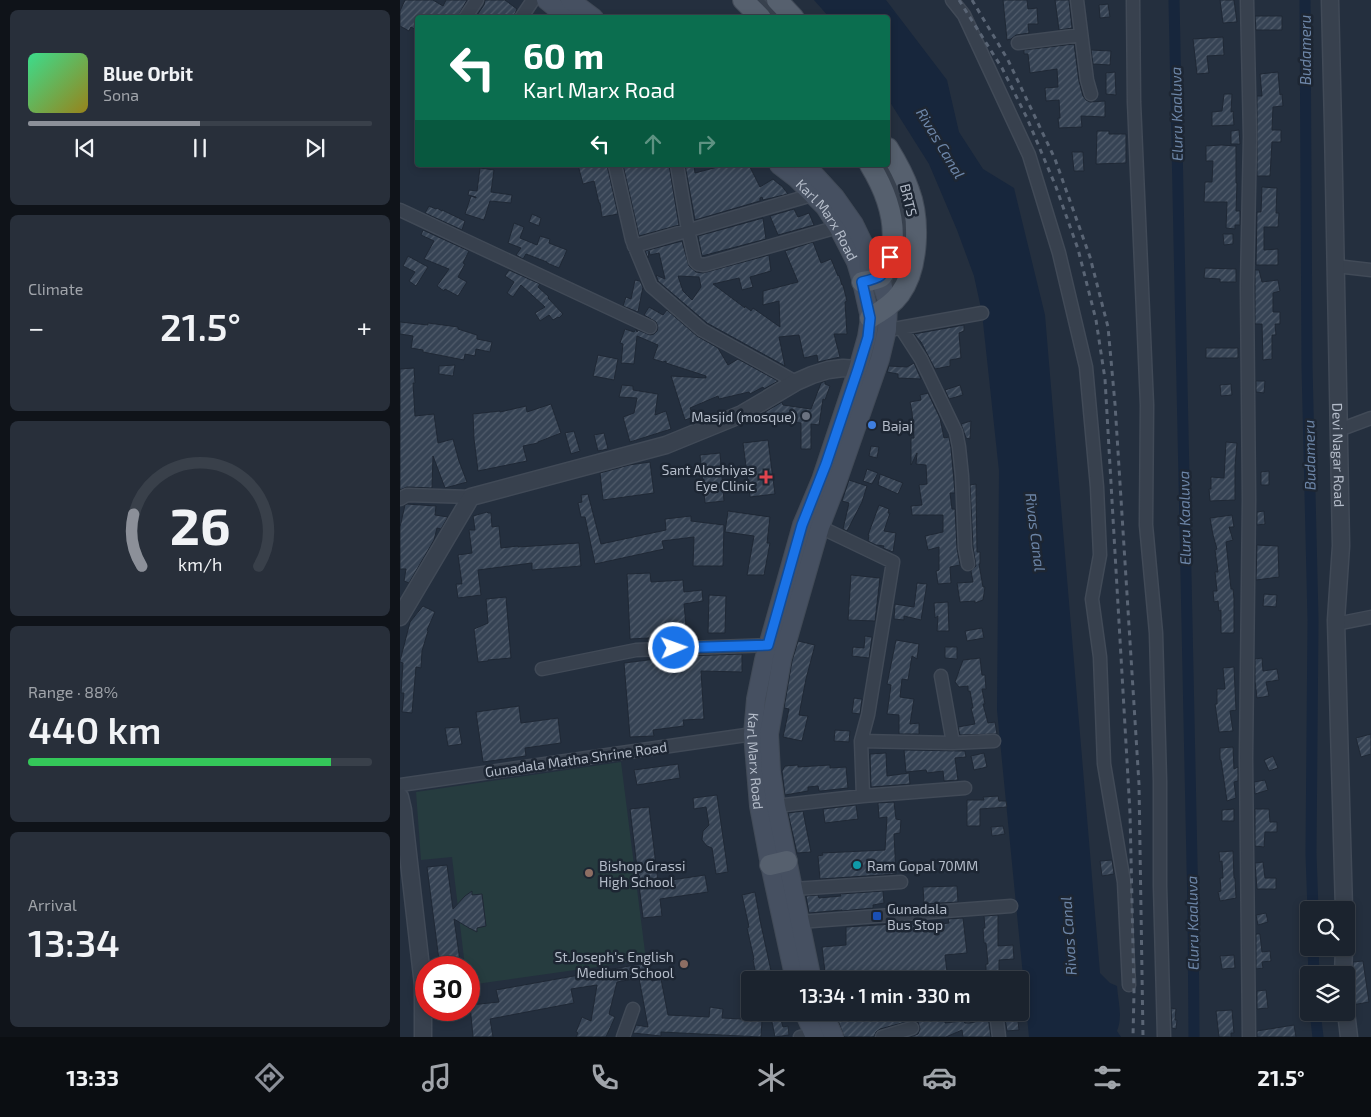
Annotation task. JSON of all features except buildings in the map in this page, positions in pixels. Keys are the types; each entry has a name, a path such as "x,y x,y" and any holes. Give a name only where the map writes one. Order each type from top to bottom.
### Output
{"main road":[{"path":"743,0 757,15"},
{"path":"777,0 791,15"},
{"path":"560,9 583,15"},
{"name":"BRTS","path":"870,318 888,307 900,294 913,263 916,236 913,204 909,190 890,152"},
{"name":"Karl Marx Road","path":"782,167 796,178 825,208 838,227 856,262 888,303 894,329 880,359 820,527 782,659 775,694 769,734 771,772 776,806 778,863 794,971"},
{"name":"Karl Marx Road","path":"806,167 835,197 854,224 871,280 868,337 821,480 802,525 764,660 756,698 753,734 759,806 778,863 793,889 810,971"},
{"name":"BRTS","path":"871,167 887,198 892,221 892,240 890,257 884,273 871,280"},
{"path":"806,1021 809,1036"},
{"path":"827,1021 834,1037"}],"street":[{"path":"467,15 477,0"},
{"path":"523,15 533,0"},
{"path":"952,0 964,15 1028,155 1059,253 1086,367 1097,487 1100,555 1092,599 1100,657 1104,764 1124,882 1129,985"},
{"path":"1077,0 1087,80 1091,94"},
{"path":"1133,0 1134,102 1146,405 1146,525 1156,633 1164,1037"},
{"path":"1247,0 1250,137 1247,286 1249,500 1246,758 1248,1037"},
{"name":"Devi Nagar Road","path":"1330,0 1341,546 1336,624 1344,901"},
{"path":"1018,43 1081,35"},
{"path":"615,167 634,246 651,286 702,330 796,382"},
{"path":"677,167 688,230 695,261 698,264 704,265 838,227"},
{"path":"634,246 812,195"},
{"path":"400,210 650,328"},
{"path":"1336,266 1371,270"},
{"path":"894,329 982,313"},
{"path":"894,329 921,359 956,432 962,476 968,564"},
{"path":"400,499 407,496 471,497 666,444 742,414 812,374 843,368 858,369"},
{"path":"1339,430 1371,418"},
{"path":"400,617 471,497"},
{"path":"820,527 893,562 868,715 861,741 863,796"},
{"path":"1336,624 1371,617"},
{"path":"542,669 636,650 768,645"},
{"path":"941,676 952,743"},
{"name":"Gunadala Matha Shrine Road","path":"400,785 753,734"},
{"path":"861,741 994,742"},
{"path":"776,806 863,796 965,788"},
{"path":"401,806 423,985 423,1037"},
{"path":"793,889 902,882"},
{"path":"800,922 1011,906"},
{"path":"623,1037 633,1009"},
{"path":"997,1021 999,1037"},
{"path":"1347,1021 1348,1037"},
{"path":"882,1037 912,1028"}],"lane":[{"path":"760,0 774,15"},
{"name":"BRTS","path":"885,167 895,187 901,206 904,236 901,260 888,307"},
{"path":"871,280 891,276 901,260"}],"green space":[{"name":"Bishop Grassi High School","path":"621,762 646,960 480,983 480,956 464,956 452,857 421,860 416,792"}],"water":[{"name":"Rivas Canal","path":"814,0 886,0 947,80 959,132 983,169 1014,188 1045,315 1100,973 1110,983 1117,986 1120,1014 1117,1031 1121,1037 1029,1037 1027,1021 1029,1021 1029,971 1023,971 997,710 999,471 982,313 974,276 929,164 890,102 890,15 827,15"}],"waterway":[{"name":"Eluru Kaaluva","path":"1174,0 1194,1037"},
{"name":"Budameru","path":"1305,0 1307,366 1313,620 1311,854 1313,901"},
{"name":"Budameru","path":"1313,956 1314,966"},
{"name":"Budameru","path":"1316,1021 1318,1037"}],"railway":[{"path":"959,0 1002,68 1027,118 1056,187 1078,249 1096,320 1105,379 1130,813 1134,992 1133,1037"},
{"path":"972,0 1008,60 1055,159 1090,257 1108,327 1115,404 1139,784 1143,1037"}],"place":[{"name":"Masjid (mosque)","path":"806,416"},
{"name":"Bajaj","path":"872,425"},
{"name":"Sant Aloshiyas Eye Clinic","path":"766,477"},
{"name":"Ram Gopal 70MM","path":"857,865"},
{"name":"Bishop Grassi High School","path":"589,873"},
{"name":"Gunadala Bus Stop","path":"877,916"},
{"name":"St.Joseph's English Medium School","path":"684,964"}],"route":[{"path":"674,648 768,645 802,525 821,480 868,337 870,318 862,282 880,278 890,257"}]}
